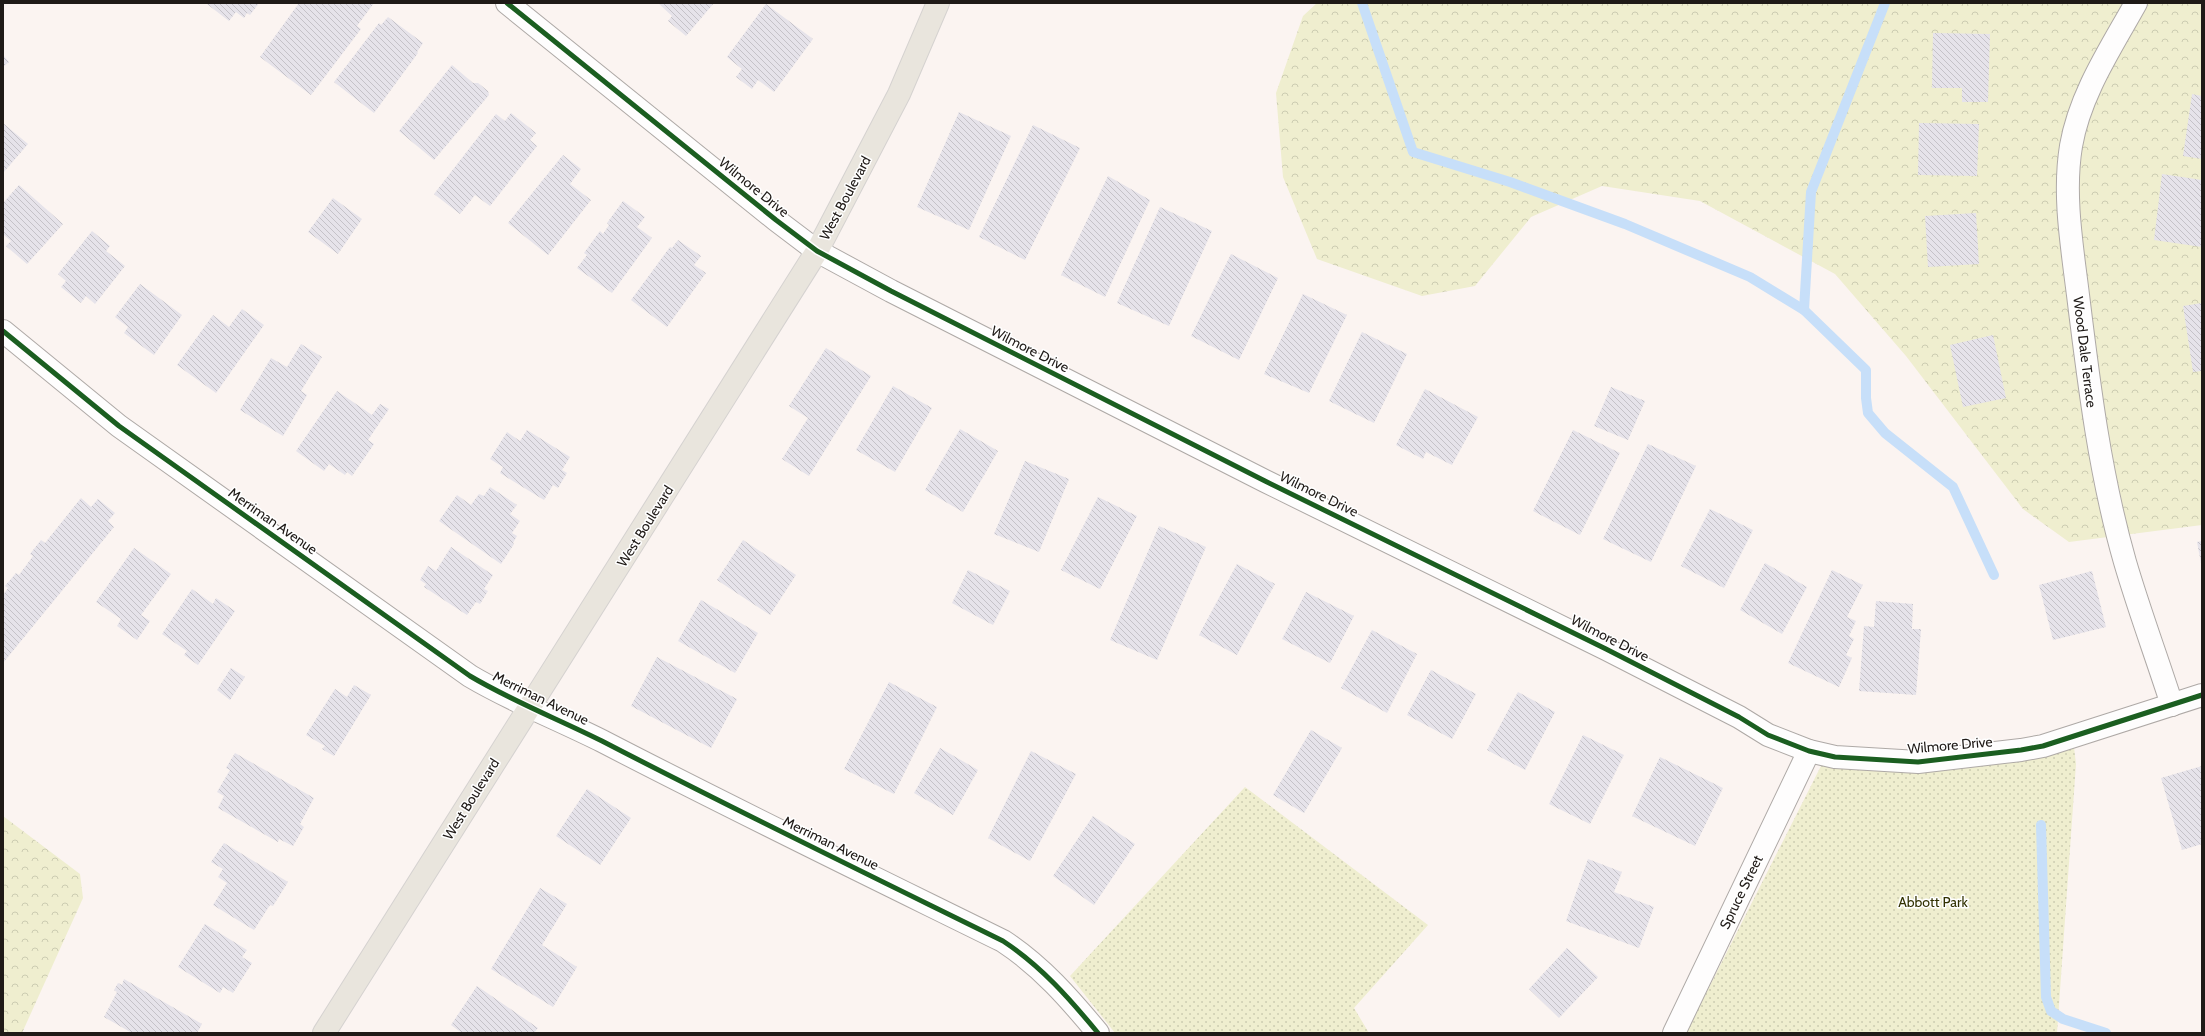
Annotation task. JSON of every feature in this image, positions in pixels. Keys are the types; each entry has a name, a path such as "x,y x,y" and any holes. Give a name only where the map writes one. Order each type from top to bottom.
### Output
{"main road":[{"name":"West Boulevard","path":"324,1033 817,251 899,94 938,3"}],"street":[{"name":"Wilmore Drive","path":"507,3 776,220 817,251 891,292 1265,481 1606,648 1739,717 1768,735 1809,751 1835,757 1895,762 1933,762 2043,746 2202,695"},
{"name":"Wood Dale Terrace","path":"2136,3 2095,77 2076,122 2071,146 2067,194 2088,383 2099,449 2125,562 2172,705"},
{"name":"Merriman Avenue","path":"3,331 119,426 450,662 491,688 580,730 814,849 1003,941 1023,954 1060,988 1098,1033"},
{"name":"Spruce Street","path":"1674,1033 1809,751"}],"green space":[{"path":"1317,3 2202,3 2202,525 2069,542 2023,509 1906,356 1835,274 1700,201 1602,186 1531,217 1475,286 1422,296 1317,259 1283,177 1276,93 1303,16"},
{"name":"Abbott Park","path":"2074,747 2076,764 2057,1033 1686,1033 1822,764 1905,772 1972,767"},
{"path":"1245,787 1428,925 1354,1008 1369,1033 1115,1033 1070,976"},
{"path":"3,816 80,874 83,898 22,1033 3,1033"}],"building":[{"path":"259,3 250,15 247,13 244,18 236,12 229,21 207,4"},
{"path":"299,3 374,3 357,26 361,29 311,95 260,57"},
{"path":"658,3 714,3 686,36 668,21 672,16"},
{"path":"766,4 813,39 774,92 758,80 752,89 736,77 742,69 727,57"},
{"path":"388,17 423,43 417,52 418,53 374,113 334,82 379,23 381,25"},
{"path":"1933,33 1990,34 1988,102 1962,102 1962,88 1932,88"},
{"path":"3,55 9,62 3,67"},
{"path":"452,65 473,83 478,83 488,91 489,95 434,160 399,131"},
{"path":"2192,94 2202,96 2202,159 2183,156"},
{"path":"959,112 1011,136 969,230 917,207"},
{"path":"511,113 536,133 530,140 537,146 490,206 475,195 460,214 434,194 496,114 505,121"},
{"path":"3,123 28,144 3,173"},
{"path":"1919,123 1979,124 1977,176 1918,175"},
{"path":"1033,125 1080,148 1025,260 979,237"},
{"path":"563,155 581,169 570,184 591,200 548,255 508,223"},
{"path":"2162,174 2202,180 2202,247 2154,240"},
{"path":"1108,176 1150,200 1105,297 1061,275"},
{"path":"19,185 63,224 27,264 6,246 11,241 3,234 3,203"},
{"path":"333,198 362,219 338,254 308,232"},
{"path":"623,201 645,217 637,227 652,238 612,293 577,268 587,255 584,253 600,231 603,234 609,225 607,223"},
{"path":"1160,207 1212,231 1169,326 1117,303"},
{"path":"1976,213 1979,264 1928,267 1925,216"},
{"path":"92,231 110,246 106,251 125,266 95,304 86,296 81,303 61,287 66,281 58,274"},
{"path":"678,240 701,256 694,265 706,273 667,327 631,300 670,247 672,248"},
{"path":"1231,254 1278,278 1239,360 1191,336"},
{"path":"140,284 182,315 154,355 124,333 128,327 115,317"},
{"path":"1303,294 1347,315 1309,393 1264,374"},
{"path":"2202,303 2202,371 2193,372 2183,306"},
{"path":"242,309 264,325 216,393 177,365 213,315 229,327"},
{"path":"1362,332 1407,354 1374,423 1329,401"},
{"path":"1993,335 2006,398 1963,407 1950,345"},
{"path":"301,344 322,357 301,391 307,395 283,436 240,410 271,358 287,367"},
{"path":"826,348 871,376 809,476 782,459 808,418 789,406"},
{"path":"893,386 932,408 895,472 856,450"},
{"path":"1611,387 1645,401 1628,440 1594,426"},
{"path":"1425,389 1478,417 1452,465 1426,452 1423,459 1396,445"},
{"path":"337,391 372,415 380,404 389,409 368,440 374,444 352,476 347,472 345,475 329,464 324,471 296,451"},
{"path":"960,429 998,451 963,512 925,490"},
{"path":"527,430 570,457 562,470 567,473 558,488 553,485 544,500 500,473 503,467 490,459 507,432 520,441"},
{"path":"1573,430 1620,453 1580,535 1533,511"},
{"path":"1648,444 1696,466 1651,562 1603,539"},
{"path":"1025,461 1069,479 1039,552 994,534"},
{"path":"490,487 517,505 510,514 520,521 512,533 517,536 513,543 514,544 501,564 439,521 457,495 471,505 479,494 484,496"},
{"path":"1098,497 1137,516 1100,589 1061,570"},
{"path":"81,498 91,507 98,499 115,513 108,521 114,527 3,663 3,595 8,588 5,586 16,573 19,575 33,556 30,554 41,540 45,543"},
{"path":"1710,509 1753,530 1724,588 1681,566"},
{"path":"1159,526 1206,547 1157,660 1110,640"},
{"path":"743,540 796,575 770,615 717,580"},
{"path":"2202,541 2202,563 2201,563 2197,542"},
{"path":"451,547 493,575 484,589 488,591 480,604 476,602 467,615 424,587 426,584 420,580 428,566 436,571"},
{"path":"134,548 171,574 141,615 150,621 137,640 117,626 121,619 96,602"},
{"path":"1765,563 1807,587 1782,634 1740,610"},
{"path":"1237,564 1275,584 1237,655 1199,635"},
{"path":"968,570 1010,591 993,625 952,603"},
{"path":"1832,570 1863,585 1847,617 1856,621 1849,636 1854,639 1846,655 1852,658 1839,687 1788,663"},
{"path":"2092,571 2106,627 2053,640 2039,585"},
{"path":"192,589 213,604 216,598 235,611 198,665 184,655 187,651 162,634"},
{"path":"1306,592 1354,616 1330,663 1282,639"},
{"path":"701,600 758,633 735,673 678,641"},
{"path":"1876,601 1913,604 1912,629 1921,629 1916,695 1859,691 1864,626 1874,627"},
{"path":"1372,630 1417,654 1387,713 1341,688"},
{"path":"657,657 737,699 711,748 631,706"},
{"path":"231,668 245,677 230,700 217,690"},
{"path":"1431,670 1476,694 1452,739 1407,715"},
{"path":"889,682 937,707 894,794 844,769"},
{"path":"354,685 371,695 334,756 322,749 325,746 306,735 335,689 347,697"},
{"path":"1518,692 1555,712 1525,770 1487,750"},
{"path":"1311,730 1342,748 1304,813 1273,795"},
{"path":"1583,735 1624,755 1590,824 1549,804"},
{"path":"940,748 978,770 953,815 914,793"},
{"path":"1031,751 1076,774 1030,861 988,838"},
{"path":"235,753 314,798 300,824 304,827 293,846 279,839 278,842 218,808 224,796 217,792 230,770 226,768"},
{"path":"1660,757 1723,788 1695,846 1632,816"},
{"path":"2202,766 2202,844 2182,850 2161,778"},
{"path":"587,789 631,818 600,865 556,836"},
{"path":"1093,816 1135,844 1094,905 1053,876"},
{"path":"224,843 288,882 273,906 270,905 254,930 213,905 227,883 218,877 223,869 211,862"},
{"path":"1588,859 1622,872 1614,892 1654,907 1639,948 1566,921"},
{"path":"540,888 567,904 542,945 577,967 553,1007 491,969"},
{"path":"205,924 247,950 242,957 252,963 233,993 223,987 220,993 178,967"},
{"path":"1567,948 1598,977 1559,1018 1529,989"},
{"path":"124,979 202,1024 197,1033 132,1033 104,1017 117,992 114,990 118,983 122,985"},
{"path":"477,986 538,1028 534,1033 462,1033 451,1025"}],"waterway":[{"path":"1362,3 1413,152 1510,182 1625,224 1750,277 1804,310 1866,370 1866,398 1868,413 1885,433 1953,487 1994,575"},
{"path":"1804,310 1811,192 1885,3"},
{"path":"2041,825 2046,997 2051,1011 2063,1019 2106,1033"}],"cycle path":[{"path":"507,3 776,220 817,251 891,291 1265,481 1606,649 1739,717 1768,735 1809,751 1835,757 1918,762 2043,746 2202,695"},
{"path":"3,331 119,426 470,676 502,694 602,741 1003,941 1030,961 1054,983 1098,1033"}]}
